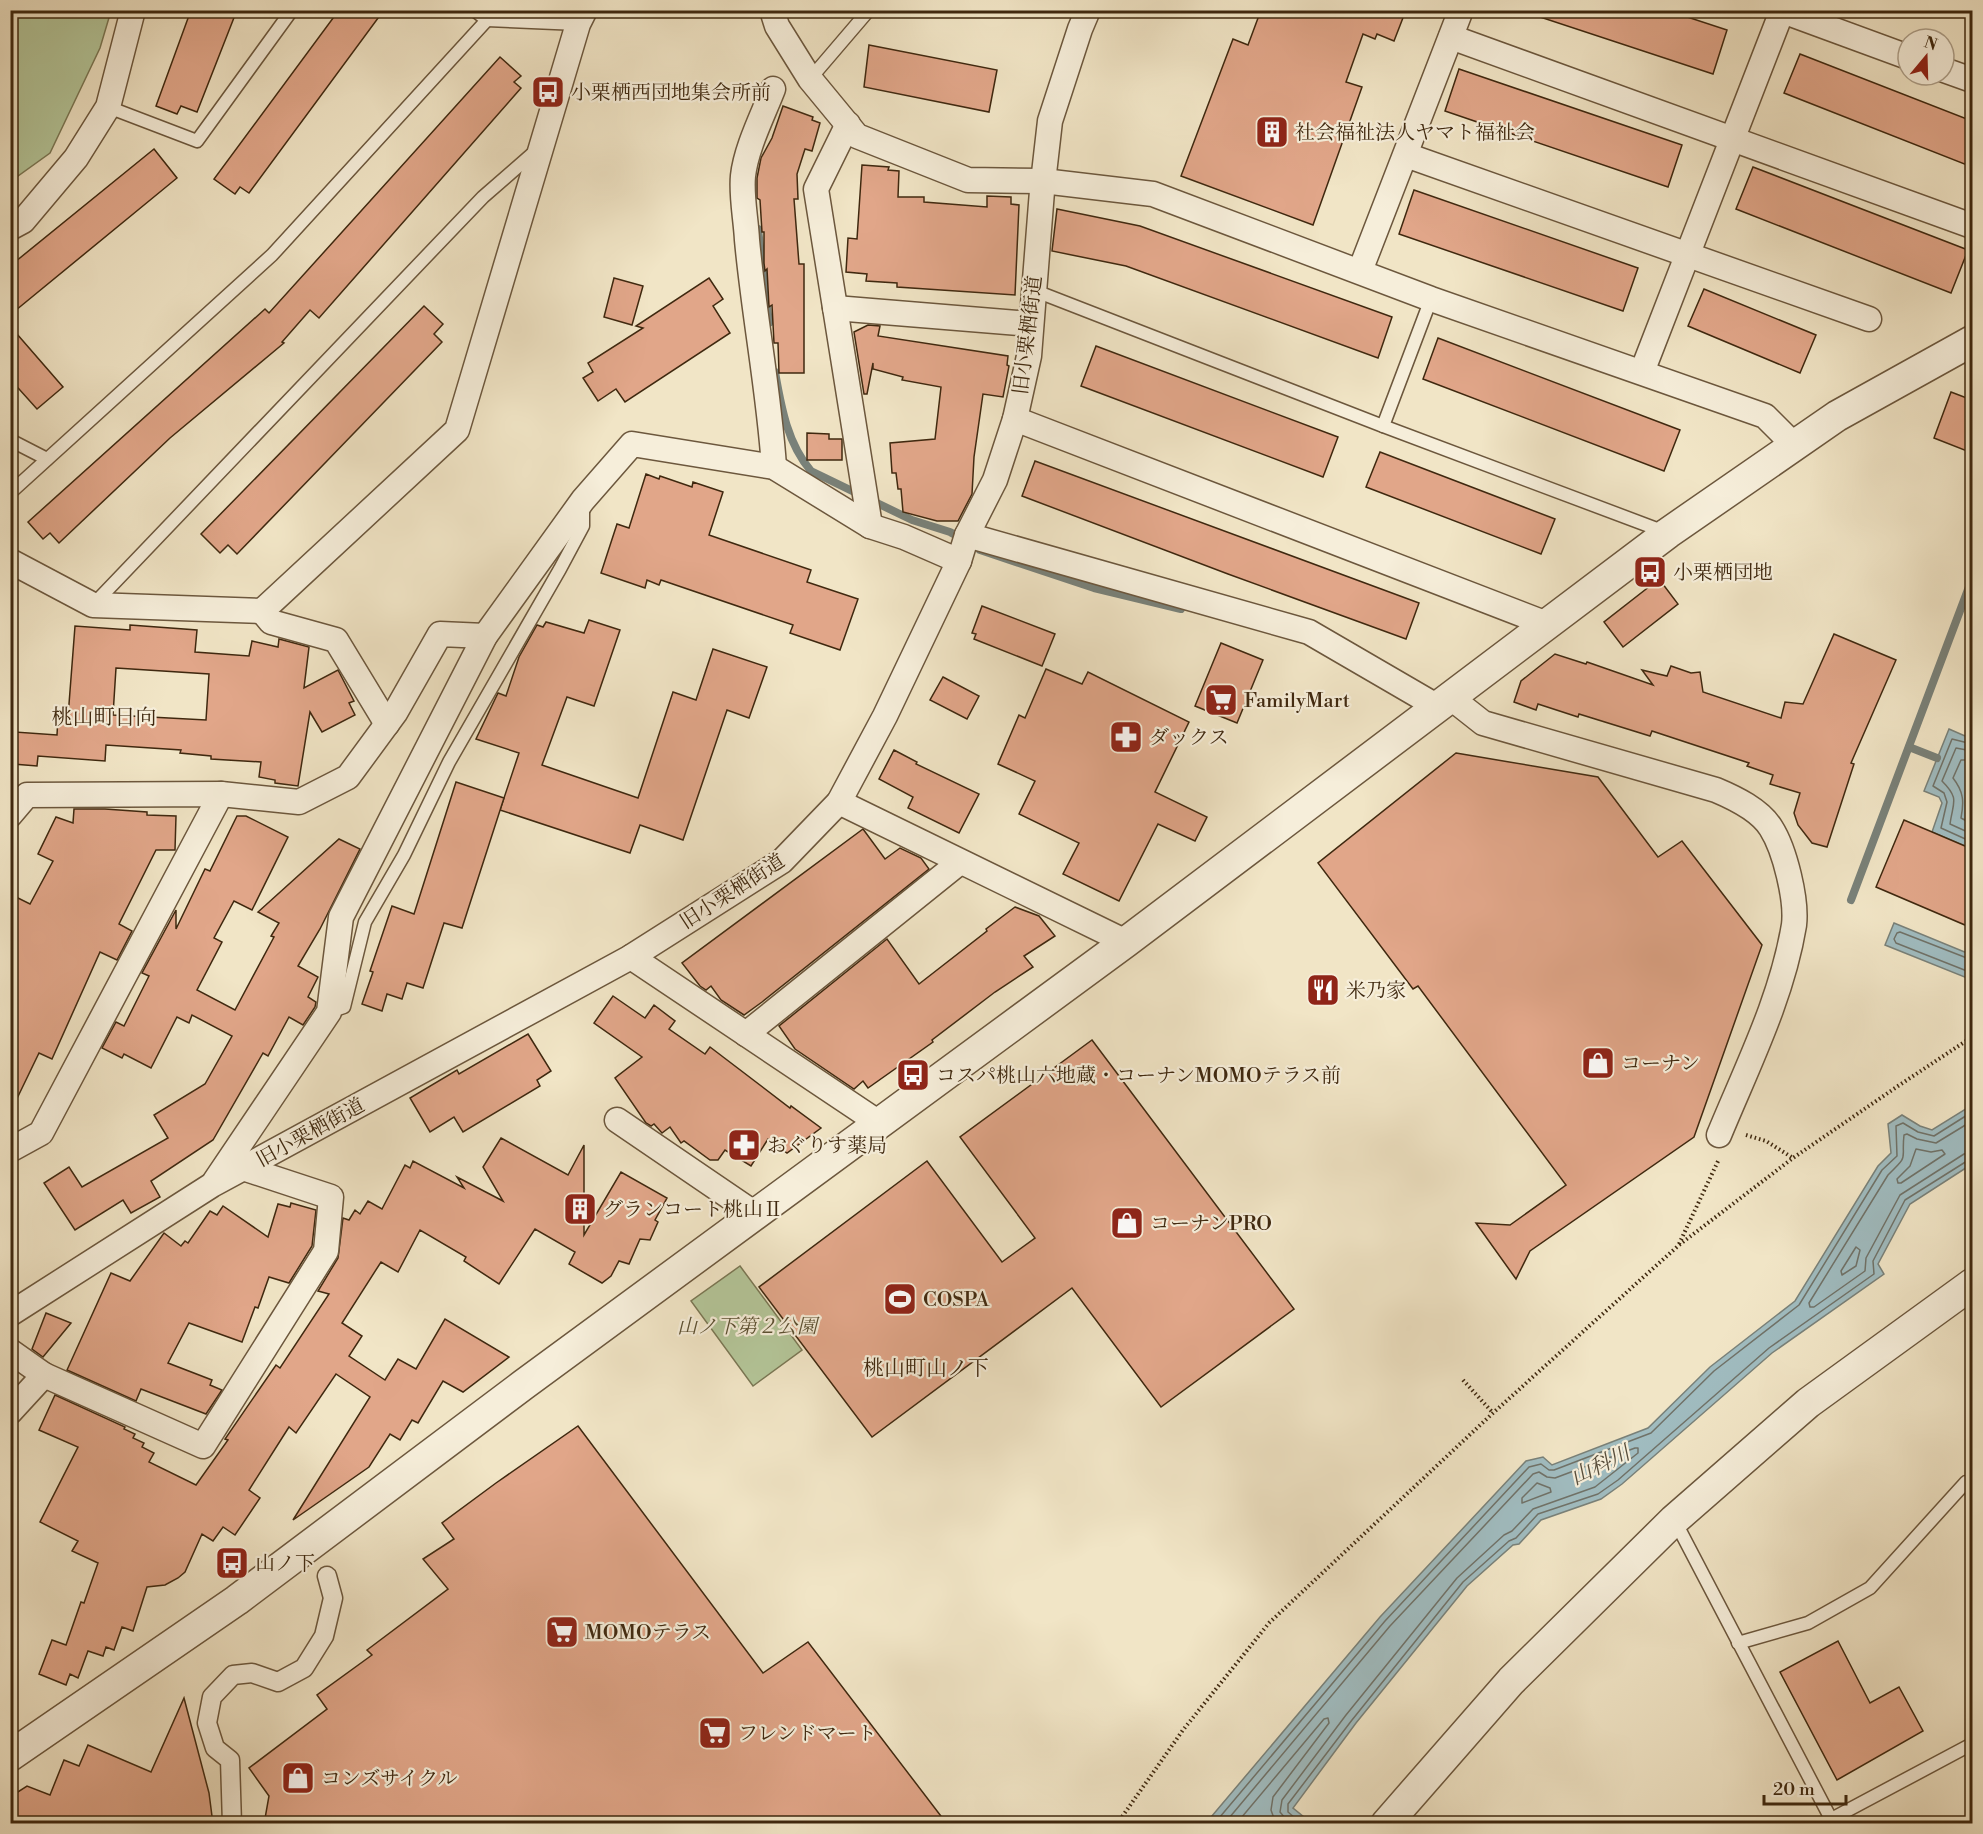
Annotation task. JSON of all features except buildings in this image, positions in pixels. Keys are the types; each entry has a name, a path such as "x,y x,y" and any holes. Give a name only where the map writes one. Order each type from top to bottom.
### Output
{"street":[{"path":"10,228 22,221 76,159 108,106 133,10"},
{"path":"772,10 777,26 810,79 857,136 968,180 1043,181 1154,194 1431,298 1765,416 1793,444"},
{"name":"旧小栗栖街道","path":"10,1314 212,1185 631,957 782,861 839,802 885,716 995,480 1015,419 1029,356 1050,121 1088,10"},
{"path":"1360,271 1461,10"},
{"path":"1642,372 1781,11 1896,53"},
{"path":"10,561 93,605 262,611 456,430 582,17"},
{"path":"1451,37 1972,226"},
{"path":"1956,74 1972,80"},
{"path":"773,89 746,160 742,177 762,369 771,421 774,467"},
{"path":"848,124 816,189 869,522"},
{"path":"1406,155 1869,320"},
{"path":"835,308 1031,324"},
{"path":"10,1756 237,1600 523,1385 1126,942 1668,533 1793,444 1837,416 1972,341"},
{"path":"1015,419 1547,624"},
{"path":"212,1185 329,1012 341,917 485,636 583,500 632,444 774,467 869,522 904,537 963,548 1309,632 1483,723 1716,790 1743,802 1771,827 1790,872 1794,922 1777,995 1728,1141"},
{"path":"262,611 271,622 336,640 387,724"},
{"path":"10,815 27,795 221,795 299,802 348,777 395,712 440,634 485,636"},
{"path":"10,1150 41,1133 221,795"},
{"path":"839,802 1126,942"},
{"path":"746,1034 960,862"},
{"path":"631,957 879,1123"},
{"path":"617,1120 755,1214"},
{"path":"10,1351 44,1375 203,1446 326,1251 331,1197 243,1168"},
{"path":"1386,1824 1511,1681 1674,1520 1808,1403 1972,1284"},
{"path":"10,1412 44,1375"},
{"path":"232,1824 230,1760 215,1748 207,1723 212,1697 233,1675 252,1673 278,1682 304,1668 324,1636 333,1598 327,1576"}],"lane":[{"path":"108,106 197,141 292,10"},
{"path":"474,10 487,20 582,17"},
{"path":"810,79 869,10"},
{"path":"10,493 272,255 487,20"},
{"path":"93,605 483,197 542,145"},
{"path":"1034,290 1383,426 1668,533"},
{"path":"1383,426 1431,298"},
{"path":"10,440 47,459"},
{"path":"329,1012 344,1007 365,922 404,855 449,762 583,526 583,500"},
{"path":"1738,1643 1808,1623 1870,1588 1966,1482"},
{"path":"1674,1520 1826,1821 1972,1744"}],"path":[{"path":"1117,1824 1183,1730 1269,1623 1493,1413 1679,1245 1793,1158 1972,1037"},
{"path":"1679,1245 1728,1141 1766,1141 1793,1158"},
{"path":"1463,1380 1493,1413"}],"green space":[{"path":"11,10 111,11 100,48 50,153 11,181"},
{"name":"山ノ下第２公園","path":"740,1266 802,1350 753,1386 691,1301"}],"water":[{"path":"1949,729 1972,739 1972,849 1932,832 1942,803 1939,797 1924,791"},
{"path":"1894,923 1972,955 1972,980 1885,945"},
{"name":"山科川","path":"1972,1105 1972,1164 1910,1204 1878,1264 1884,1274 1772,1353 1622,1484 1601,1499 1541,1520 1519,1544 1513,1545 1467,1586 1356,1723 1293,1808 1309,1821 1307,1823 1206,1823 1380,1617 1526,1461 1543,1457 1552,1465 1648,1428 1710,1367 1795,1301 1878,1166 1891,1153 1888,1124 1902,1115 1932,1130"}],"waterway":[{"path":"758,229 769,323"},
{"path":"775,372 791,436 811,471 912,520 950,532 964,540"},
{"path":"980,550 1094,588 1181,609"},
{"path":"1851,900 1972,579"},
{"path":"1909,747 1937,758"}],"place":[{"name":"小栗栖西団地集会所前","path":"548,92"},
{"name":"社会福祉法人ヤマト福祉会","path":"1272,132"},
{"name":"小栗栖団地","path":"1650,572"},
{"name":"FamilyMart","path":"1221,700"},
{"name":"ダックス","path":"1126,737"},
{"name":"米乃家","path":"1323,990"},
{"name":"コーナン","path":"1598,1063"},
{"name":"コスパ桃山六地蔵・コーナンMOMOテラス前","path":"913,1075"},
{"name":"おぐりす薬局","path":"744,1145"},
{"name":"グランコート桃山Ⅱ","path":"580,1209"},
{"name":"コーナンPRO","path":"1127,1223"},
{"name":"COSPA","path":"900,1299"},
{"name":"山ノ下","path":"232,1563"},
{"name":"MOMOテラス","path":"562,1632"},
{"name":"フレンドマート","path":"715,1733"},
{"name":"コンズサイクル","path":"298,1778"}],"district":[{"name":"桃山町日向","path":"104,717"},
{"name":"桃山町山ノ下","path":"926,1368"}]}
